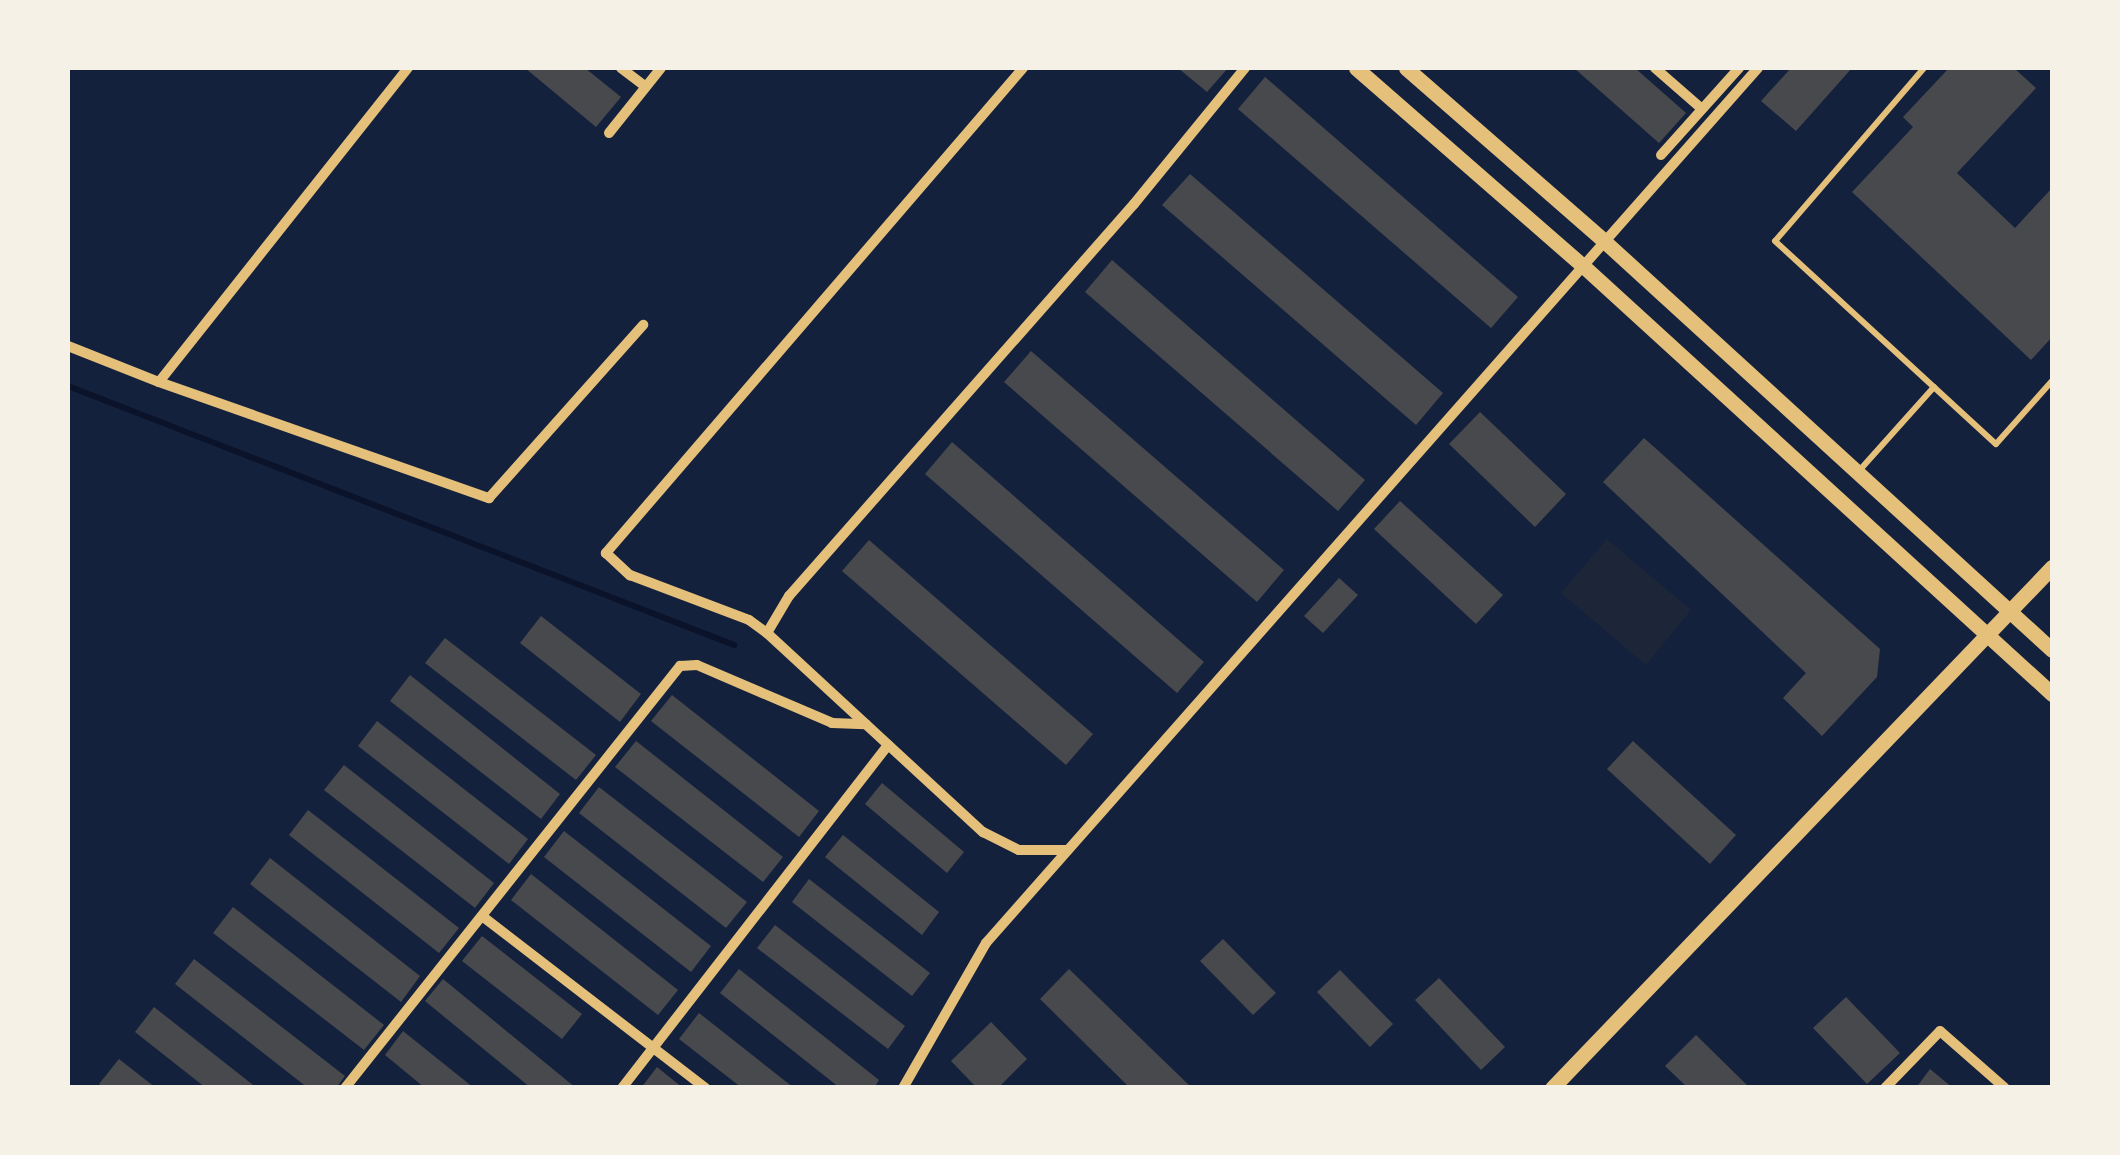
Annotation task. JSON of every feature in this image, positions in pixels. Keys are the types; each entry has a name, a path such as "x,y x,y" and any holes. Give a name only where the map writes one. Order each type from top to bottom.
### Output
{"street":[{"path":"159,382 408,68"},
{"path":"621,68 646,87"},
{"path":"609,132 661,68"},
{"path":"1024,68 606,552 630,575 749,620 983,832 1019,850 1066,850"},
{"path":"766,633 789,596 1134,204 1245,68"},
{"path":"1356,68 1581,264 2052,694"},
{"path":"1406,68 1603,240 2052,650"},
{"path":"1656,68 1702,109"},
{"path":"1661,155 1739,68"},
{"path":"903,1088 986,942 1758,68"},
{"path":"68,346 159,382 490,498 643,325"},
{"path":"1552,1088 2052,567"},
{"path":"345,1088 680,666 697,664 832,723 866,724"},
{"path":"622,1088 888,745"},
{"path":"482,916 705,1088"},
{"path":"1885,1088 1940,1031 2005,1088"}],"lane":[{"path":"1924,68 1775,240 1996,444 2052,381"},
{"path":"1857,473 1934,387"}],"shaded area":[{"path":"1607,539 1691,610 1646,665 1561,593"}],"building":[{"path":"525,68 585,68 621,97 596,127"},
{"path":"1178,68 1228,68 1207,92"},
{"path":"1574,68 1635,68 1686,113 1659,143"},
{"path":"1791,68 1852,68 1796,131 1761,101"},
{"path":"1949,68 2014,68 2036,88 1957,173 2015,228 2052,188 2052,337 2031,360 1852,192 1913,127 1903,117"},
{"path":"1265,77 1518,297 1491,328 1238,109"},
{"path":"1190,174 1443,393 1416,425 1162,205"},
{"path":"1112,260 1365,480 1338,511 1085,292"},
{"path":"1031,351 1284,570 1257,602 1004,382"},
{"path":"1480,412 1566,494 1535,527 1449,444"},
{"path":"1644,438 1880,649 1877,677 1822,736 1783,698 1806,673 1603,482"},
{"path":"952,442 1204,662 1177,693 925,474"},
{"path":"1400,501 1503,595 1476,624 1374,529"},
{"path":"869,540 1093,734 1066,765 842,571"},
{"path":"1339,578 1358,595 1323,633 1304,616"},
{"path":"541,616 641,694 620,722 520,643"},
{"path":"445,638 596,755 576,780 425,663"},
{"path":"410,675 560,794 541,819 390,701"},
{"path":"672,695 819,811 799,837 651,721"},
{"path":"377,721 528,839 509,864 358,746"},
{"path":"636,741 783,857 763,882 615,767"},
{"path":"1633,741 1736,835 1710,864 1607,769"},
{"path":"344,765 494,883 475,908 324,790"},
{"path":"882,783 964,852 947,873 865,804"},
{"path":"599,787 747,902 726,928 579,813"},
{"path":"308,810 459,928 439,953 289,835"},
{"path":"564,831 711,946 691,972 544,857"},
{"path":"843,835 939,912 922,935 825,857"},
{"path":"270,858 420,976 401,1002 250,884"},
{"path":"531,874 678,990 658,1015 511,900"},
{"path":"809,879 930,973 912,996 792,902"},
{"path":"233,907 384,1025 364,1050 213,933"},
{"path":"775,925 905,1026 888,1049 757,948"},
{"path":"482,936 582,1014 562,1039 462,961"},
{"path":"1223,939 1276,993 1253,1015 1200,961"},
{"path":"194,959 345,1076 336,1088 308,1088 175,984"},
{"path":"739,969 879,1080 874,1088 840,1088 720,993"},
{"path":"1069,969 1192,1088 1130,1088 1040,999"},
{"path":"1340,970 1393,1024 1370,1047 1317,992"},
{"path":"1439,978 1505,1047 1481,1070 1415,1000"},
{"path":"443,979 576,1088 531,1088 425,1001"},
{"path":"1846,997 1900,1053 1867,1084 1813,1028"},
{"path":"154,1007 257,1088 206,1088 135,1032"},
{"path":"699,1013 794,1088 742,1088 679,1039"},
{"path":"991,1022 1027,1059 998,1088 977,1088 951,1061"},
{"path":"403,1031 474,1088 425,1088 385,1055"},
{"path":"1696,1035 1750,1088 1688,1088 1665,1066"},
{"path":"119,1059 156,1088 104,1088 99,1084"},
{"path":"657,1067 683,1088 641,1088"},
{"path":"1930,1069 1953,1088 1916,1088"}],"waterway":[{"path":"68,386 734,645"}]}
